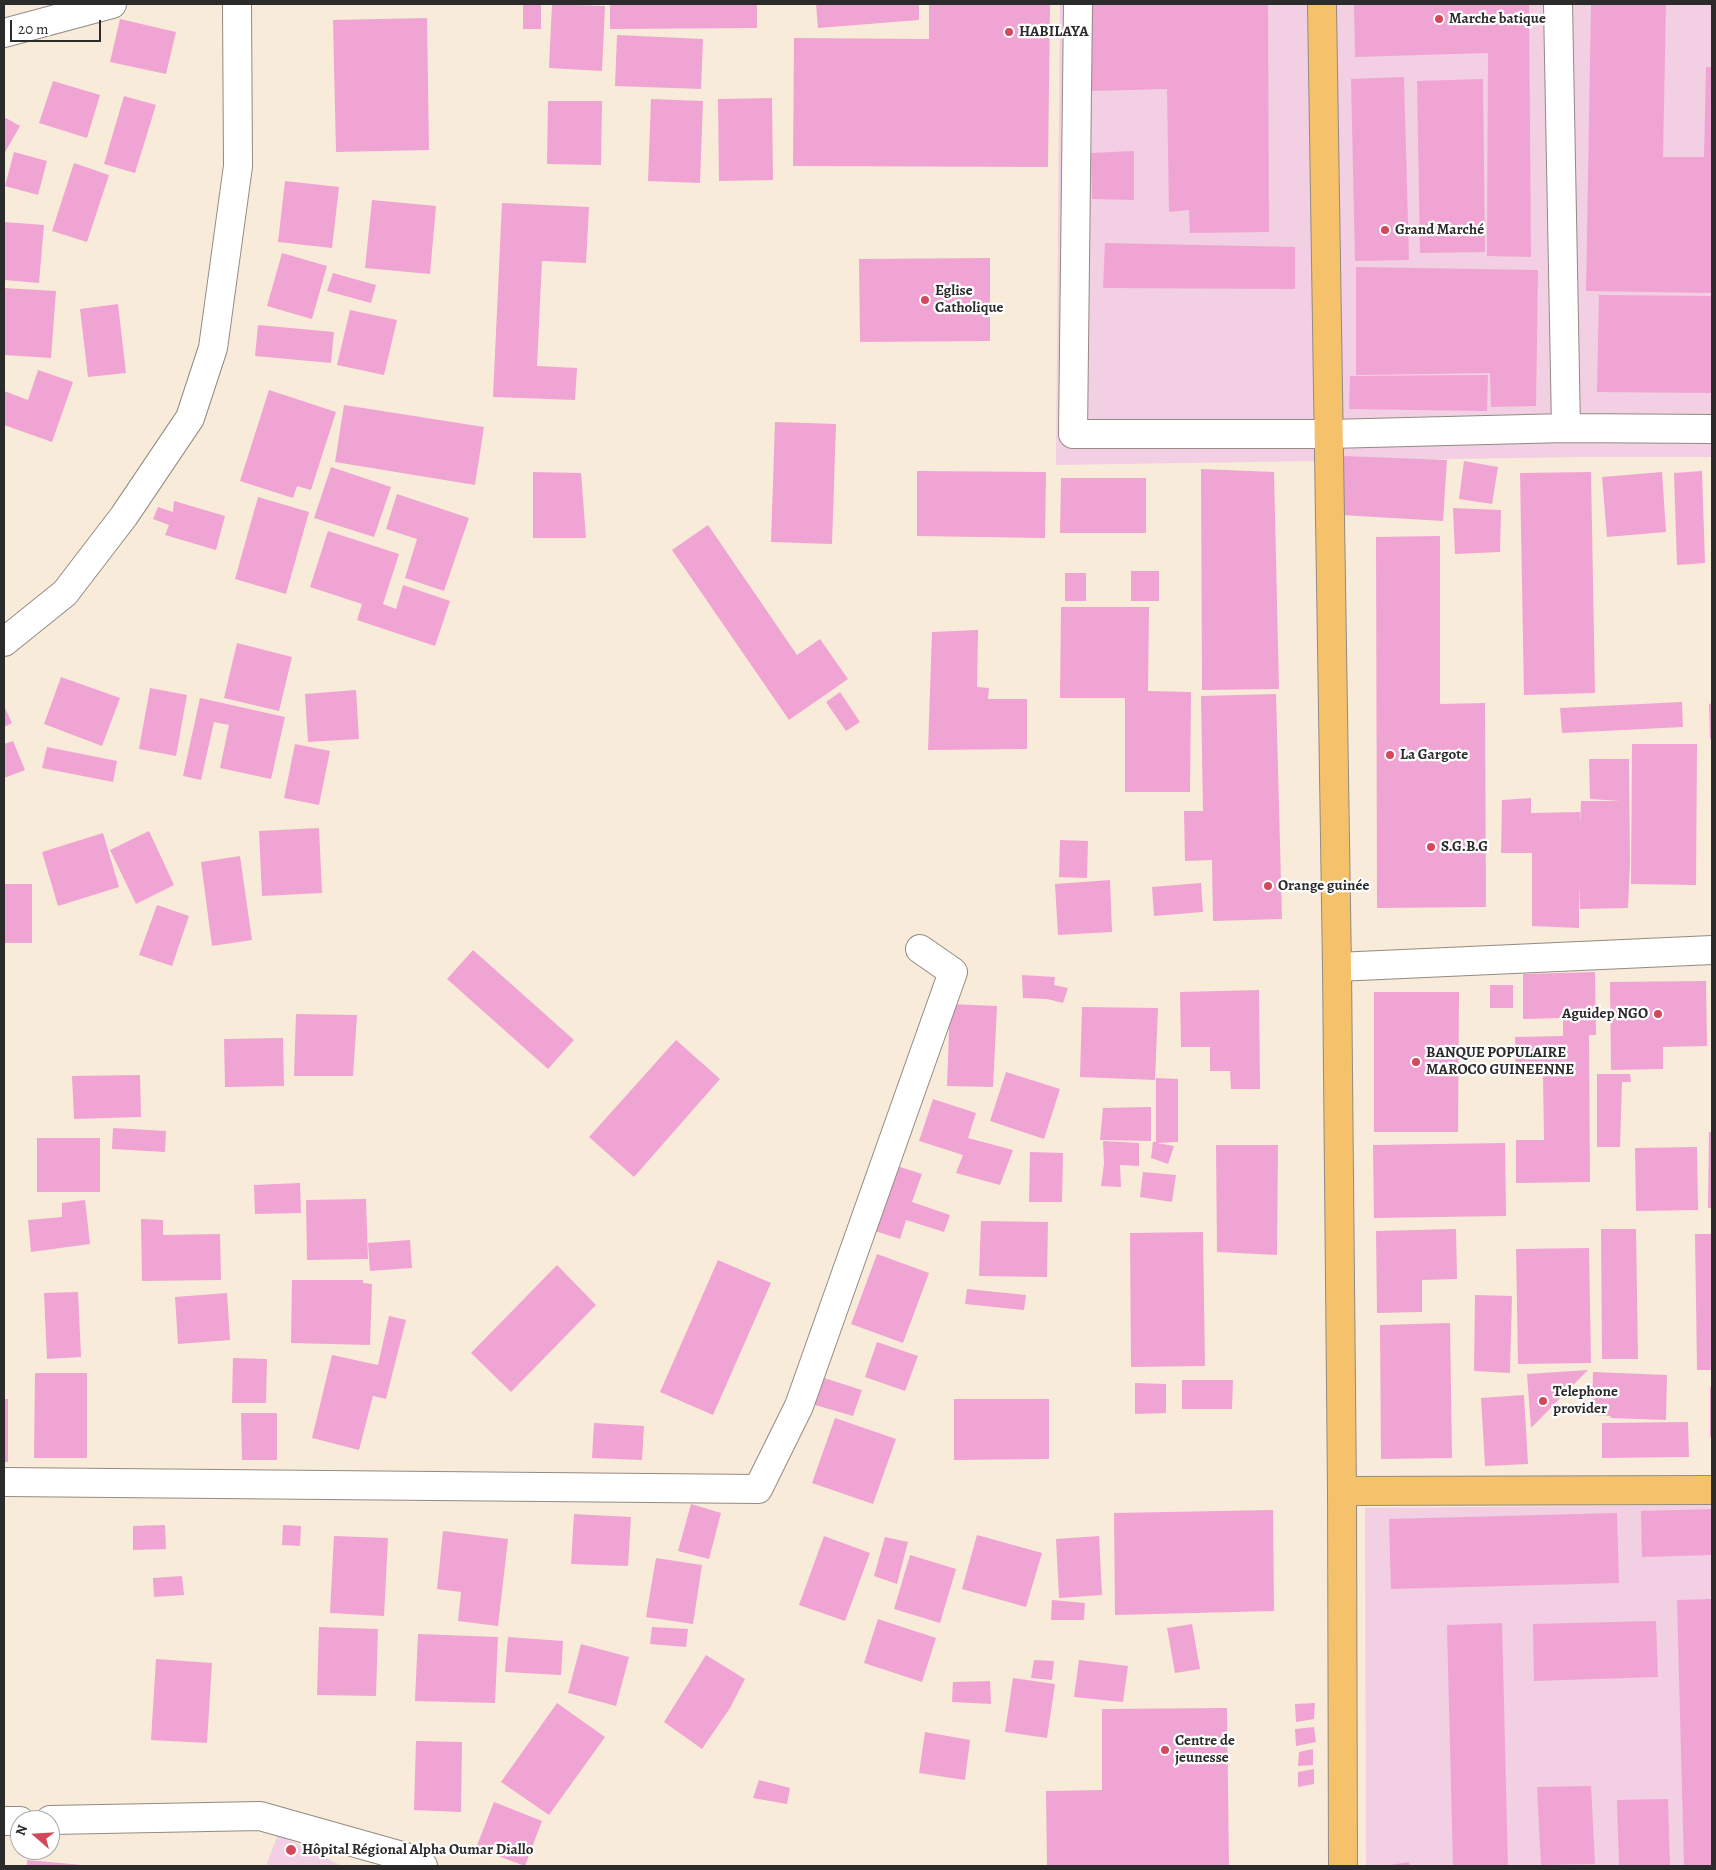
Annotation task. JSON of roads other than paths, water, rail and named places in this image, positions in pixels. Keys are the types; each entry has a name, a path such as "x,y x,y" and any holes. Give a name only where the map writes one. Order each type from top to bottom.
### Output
{"main road":[{"path":"1322,4 1337,967 1342,1491 1343,1866"},
{"path":"1342,1491 1712,1490"}],"street":[{"path":"4,33 112,4"},
{"path":"4,642 65,593 124,516 190,418 213,348 238,166 237,4"},
{"path":"1078,4 1073,434 1328,434 1566,428 1712,429"},
{"path":"1558,4 1566,428"},
{"path":"4,1482 758,1489 799,1406 953,972 920,950"},
{"path":"1337,967 1712,950"},
{"path":"60,1820 260,1816 409,1858 423,1866"}],"place":[{"name":"Marche batique","path":"1439,19"},
{"name":"HABILAYA","path":"1009,32"},
{"name":"Grand Marché","path":"1385,230"},
{"name":"Eglise Catholique","path":"925,300"},
{"name":"La Gargote","path":"1390,755"},
{"name":"S.G.B.G","path":"1431,847"},
{"name":"Orange guinée","path":"1268,886"},
{"name":"Aguidep NGO","path":"1658,1014"},
{"name":"BANQUE POPULAIRE MAROCO GUINEENNE","path":"1416,1062"},
{"name":"Telephone provider","path":"1543,1401"},
{"name":"Centre de jeunesse","path":"1165,1750"},
{"name":"Hôpital Régional Alpha Oumar Diallo","path":"291,1850"}]}
